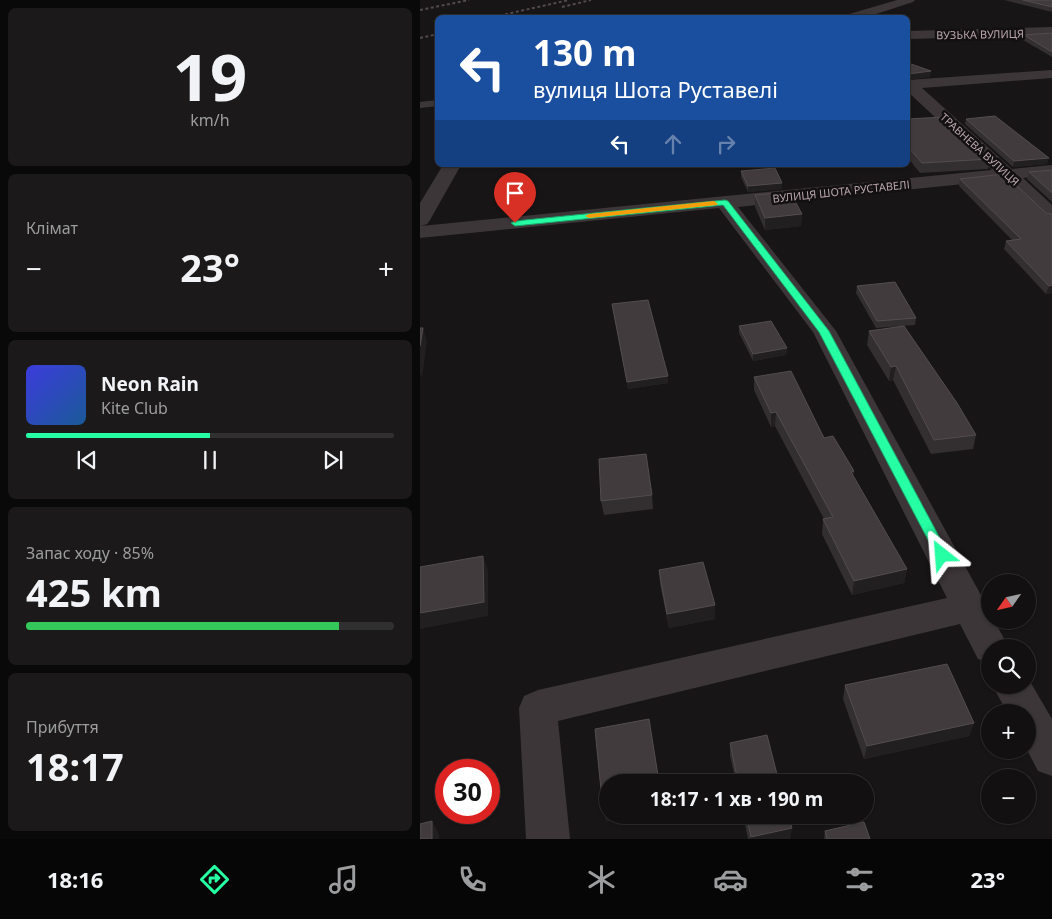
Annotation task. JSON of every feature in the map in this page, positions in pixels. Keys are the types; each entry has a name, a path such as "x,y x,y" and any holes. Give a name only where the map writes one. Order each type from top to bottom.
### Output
{"street":[{"path":"860,15 909,0"},
{"name":"ВУЗЬКА ВУЛИЦЯ","path":"910,35 1052,31"},
{"path":"910,85 1052,74"},
{"name":"ТРАВНЕВА ВУЛИЦЯ","path":"910,87 1052,215"},
{"path":"421,220 451,167"},
{"name":"ВУЛИЦЯ ШОТА РУСТАВЕЛІ","path":"421,220 725,203 1052,170"},
{"path":"725,203 824,331 986,639"},
{"path":"548,839 538,708 970,607"},
{"path":"1036,729 1052,757"}],"lane":[{"path":"420,105 435,103"}],"building":[{"path":"1023,0 1052,0 1052,7"},
{"path":"1052,33 1052,52 1024,35"},
{"path":"910,64 931,71 910,74"},
{"path":"995,116 1049,158 1014,161 966,119"},
{"path":"943,117 990,159 922,163 910,149 910,119"},
{"path":"775,168 782,183 748,186 741,171"},
{"path":"1052,170 1052,193 1029,172"},
{"path":"1004,174 1046,213 1052,214 1052,285 1049,286 1006,241 1021,239 960,179"},
{"path":"790,192 802,214 765,218 755,195"},
{"path":"895,282 916,318 877,321 857,286"},
{"path":"648,300 668,376 627,382 612,304"},
{"path":"771,321 787,348 753,354 739,326"},
{"path":"904,326 957,403 976,435 934,440 896,366 891,367 869,331"},
{"path":"420,328 423,328 420,346"},
{"path":"791,371 824,438 833,436 854,471 851,472 907,569 854,581 823,519 833,517 776,412 771,413 754,377"},
{"path":"646,454 652,495 601,501 599,459"},
{"path":"483,556 484,602 420,613 420,567"},
{"path":"703,562 715,605 667,614 659,570"},
{"path":"947,664 974,723 867,746 845,685"},
{"path":"649,719 658,774 599,774 595,729"},
{"path":"767,735 777,774 736,774 730,743"},
{"path":"432,821 432,839 420,839 420,824"},
{"path":"748,824 791,824 792,828 751,837"},
{"path":"855,824 865,824 870,839 827,839 825,831"}],"railway":[{"path":"420,10 469,0"},
{"path":"502,15 569,0"},
{"path":"562,7 591,0"},
{"path":"420,38 435,35"}],"slow traffic":[{"path":"589,216 714,204"}],"route":[{"path":"515,223 725,203 824,331 942,555"}]}
